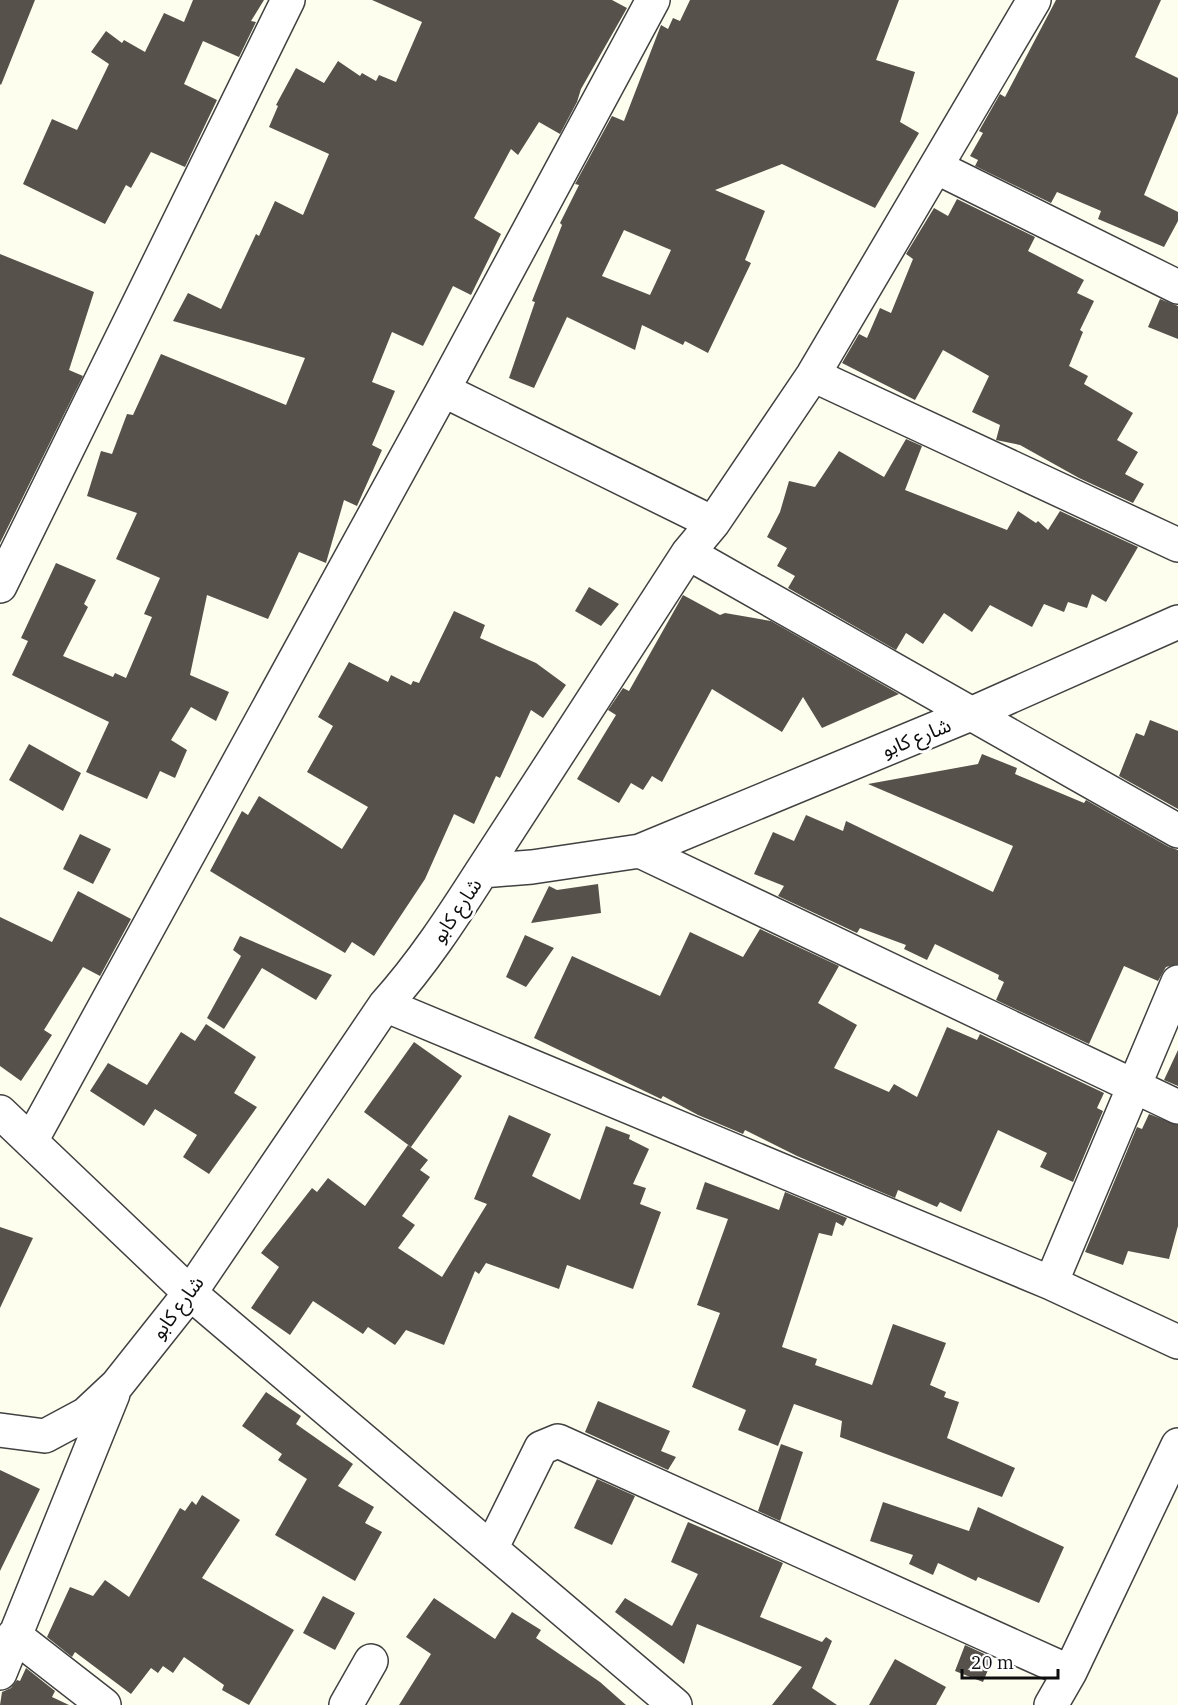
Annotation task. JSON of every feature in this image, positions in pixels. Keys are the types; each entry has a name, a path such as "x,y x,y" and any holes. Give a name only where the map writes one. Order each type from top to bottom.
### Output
{"street":[{"path":"0,586 288,0"},
{"path":"31,1141 443,390 653,0"},
{"path":"482,871 688,553 713,523 813,375 938,168 1035,0"},
{"path":"938,168 1178,287"},
{"path":"813,375 1178,545"},
{"path":"443,390 713,523"},
{"path":"688,553 1178,831"},
{"name":"شارع كابو","path":"0,1430 45,1436 86,1414 117,1385 190,1293 386,1005 438,938 482,871 532,867 640,851 973,713 1178,622"},
{"path":"640,851 1178,1107"},
{"path":"1051,1283 1178,982"},
{"path":"386,1005 1051,1283 1178,1342"},
{"path":"0,1112 190,1293 675,1705"},
{"path":"0,1673 117,1385"},
{"path":"491,1549 541,1448 558,1441 1070,1672"},
{"path":"1052,1705 1070,1672 1178,1445"},
{"path":"14,1635 104,1705"},
{"path":"346,1705 371,1661"}],"building":[{"path":"0,0 35,0 1,85 0,84"},
{"path":"193,0 264,0 251,21 256,22 239,57 203,41 184,84 217,100 185,167 151,152 131,188 126,185 105,224 23,184 52,119 77,130 109,64 91,52 106,31 122,43 124,40 145,52 164,13 184,22"},
{"path":"372,0 612,0 627,8 581,89 577,102 560,134 539,122 518,155 511,149 474,218 501,234 471,295 453,286 423,346 392,332 372,382 395,391 372,445 382,450 357,506 344,500 326,563 299,552 268,619 207,595 190,675 229,692 216,721 191,707 171,740 187,750 175,778 160,771 147,799 86,772 109,722 12,675 28,641 21,638 56,563 96,580 84,604 88,607 63,656 113,677 115,673 126,678 152,617 144,614 160,578 116,559 137,513 87,496 101,451 112,454 127,414 133,415 161,354 286,405 305,358 173,321 188,293 221,309 256,234 259,236 275,201 303,215 329,154 269,127 278,106 276,105 296,68 324,83 338,61 360,76 362,73 376,81 379,75 396,82 422,22"},
{"path":"690,0 899,0 876,60 915,72 900,122 919,133 875,208 782,164 715,190 765,211 745,260 751,263 708,353 685,341 683,345 642,325 635,350 567,317 534,388 509,378 535,302 532,301 562,225 560,223 579,185 575,184 612,116 624,121 661,25 668,29 673,18 680,21","holes":["624,230 671,250 650,295 602,276"]},
{"path":"1056,0 1161,0 1135,57 1178,78 1178,113 1144,195 1178,212 1178,221 1164,247 1098,219 1101,211 1057,192 1051,203 975,166 978,160 970,156 983,133 979,131 1000,94 1005,97"},
{"path":"957,199 1035,237 1028,251 1084,280 1077,293 1094,301 1080,330 1083,332 1069,366 1088,376 1084,384 1133,413 1117,440 1138,452 1125,474 1144,484 1133,503 1079,478 1020,445 996,440 1000,425 972,412 989,376 943,350 915,400 842,363 859,334 867,338 880,308 891,313 913,259 906,254 934,208 948,216"},
{"path":"0,254 94,292 69,370 83,376 0,543"},
{"path":"1160,299 1178,306 1178,339 1148,327"},
{"path":"906,439 922,446 905,490 1007,530 1018,511 1036,523 1038,521 1048,530 1060,511 1138,547 1106,602 1092,594 1087,608 1068,602 1064,612 1044,604 1032,627 990,605 972,632 944,613 923,644 906,633 896,650 788,588 795,576 777,566 787,548 767,537 780,512 789,481 815,487 839,451 884,477"},
{"path":"589,587 619,604 601,626 575,611"},
{"path":"683,595 720,615 725,613 771,621 899,694 822,728 803,697 782,732 712,689 662,782 652,776 643,790 631,783 619,803 577,779 616,715 608,710 623,688 629,691"},
{"path":"454,611 485,625 480,638 536,663 566,685 543,718 531,710 500,778 496,776 474,824 454,814 425,879 374,956 352,942 345,953 210,871 242,811 248,815 259,796 342,849 368,807 307,772 333,726 318,717 349,662 388,682 391,675 411,685 413,681 419,683"},
{"path":"1150,720 1178,731 1178,809 1119,776 1136,733 1144,736"},
{"path":"29,744 81,773 63,811 9,780"},
{"path":"982,754 1017,768 1015,774 1084,803 1086,800 1178,850 1178,964 1166,967 1158,981 1124,966 1089,1044 996,1000 1004,982 998,979 999,975 935,944 927,960 904,949 906,945 860,928 857,933 778,896 784,886 754,874 773,832 794,841 806,815 843,831 846,821 993,892 1013,846 868,784 978,764"},
{"path":"80,834 111,849 93,884 63,869"},
{"path":"598,884 601,913 531,923 549,886 557,890"},
{"path":"78,891 131,919 100,976 83,967 44,1030 52,1035 21,1081 0,1066 0,917 52,942"},
{"path":"760,929 839,966 818,1003 857,1025 834,1068 889,1092 894,1084 917,1097 947,1027 977,1040 980,1034 1104,1093 1097,1108 1103,1111 1073,1182 1040,1167 1047,1153 998,1130 961,1212 940,1202 937,1207 898,1190 895,1198 797,1156 745,1130 743,1134 698,1115 663,1096 661,1099 534,1038 572,956 660,996 690,932 743,957"},
{"path":"525,935 554,948 526,987 506,977"},
{"path":"240,936 332,975 316,1000 262,968 224,1029 207,1018 241,956 233,950"},
{"path":"206,1024 256,1057 234,1093 257,1107 209,1174 183,1157 197,1135 155,1109 144,1126 90,1091 108,1063 147,1085 181,1032 195,1041"},
{"path":"414,1042 462,1076 411,1147 364,1112"},
{"path":"1178,1050 1178,1086 1164,1080"},
{"path":"1149,1114 1178,1125 1178,1226 1169,1259 1128,1251 1123,1265 1085,1252 1137,1127 1142,1129"},
{"path":"509,1115 551,1134 532,1176 580,1200 606,1126 630,1135 629,1139 649,1149 633,1184 646,1188 640,1204 661,1212 633,1289 567,1265 559,1289 486,1263 479,1274 475,1271 444,1345 406,1330 395,1345 368,1327 363,1334 313,1301 290,1335 251,1308 279,1267 261,1253 312,1188 317,1192 328,1178 365,1206 408,1145 428,1160 420,1170 430,1177 402,1216 415,1225 398,1248 442,1277 487,1204 474,1199"},
{"path":"705,1182 779,1210 785,1192 847,1218 843,1226 836,1222 832,1236 819,1233 782,1347 817,1359 815,1365 872,1385 893,1324 946,1343 930,1385 946,1392 944,1397 959,1402 947,1438 1015,1468 1002,1497 840,1437 842,1421 794,1404 778,1446 738,1430 746,1410 692,1387 720,1313 697,1305 728,1219 696,1209"},
{"path":"0,1227 33,1238 0,1308"},
{"path":"266,1392 301,1416 296,1424 353,1464 338,1486 374,1507 365,1523 382,1532 355,1581 275,1535 307,1479 278,1460 282,1454 242,1426"},
{"path":"598,1401 670,1431 661,1451 676,1457 668,1470 585,1432"},
{"path":"781,1444 803,1452 780,1521 758,1511"},
{"path":"0,1470 40,1489 0,1571"},
{"path":"597,1479 635,1496 612,1545 574,1528"},
{"path":"202,1495 240,1520 202,1578 294,1630 249,1705 222,1690 224,1685 184,1657 173,1673 163,1666 158,1673 151,1668 131,1694 75,1652 72,1657 47,1637 70,1587 93,1596 105,1580 129,1597 180,1508 185,1511 192,1501 196,1505"},
{"path":"883,1502 969,1531 978,1507 1064,1547 1039,1603 978,1577 976,1581 938,1563 933,1575 909,1564 913,1555 870,1541"},
{"path":"688,1522 783,1563 760,1617 822,1642 826,1637 832,1641 812,1688 837,1705 772,1705 802,1667 697,1624 684,1664 615,1612 625,1598 672,1626 698,1574 671,1562"},
{"path":"323,1596 355,1613 335,1650 303,1633"},
{"path":"434,1598 495,1639 512,1612 541,1630 536,1638 600,1682 626,1705 399,1705 431,1654 406,1637"},
{"path":"965,1645 993,1658 983,1682 955,1671"},
{"path":"895,1659 946,1687 936,1705 869,1705"},
{"path":"26,1668 55,1691 52,1697 69,1705 0,1705 2,1692 11,1688 17,1680 20,1681"}]}
